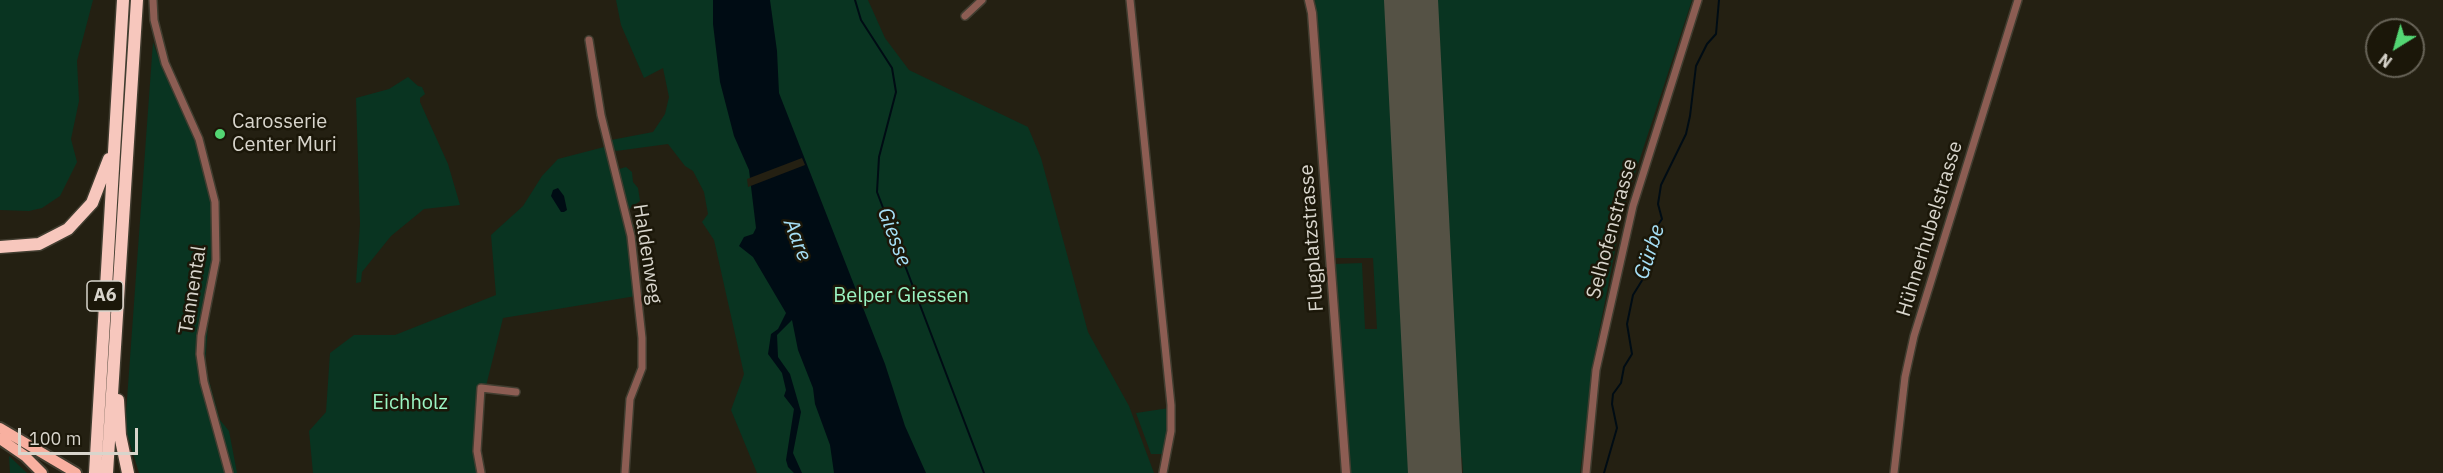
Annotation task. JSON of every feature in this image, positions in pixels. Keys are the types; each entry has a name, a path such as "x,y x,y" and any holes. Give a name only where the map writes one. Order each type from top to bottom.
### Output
{"highway":[{"name":"A6","path":"95,473 123,0"},
{"name":"A6","path":"106,473 137,0"},
{"path":"0,247 39,244 60,234 75,223 92,203 114,144"},
{"path":"115,339 119,371 119,424 128,473"},
{"path":"0,428 74,471"},
{"path":"0,439 17,450 42,473"}],"street":[{"name":"Tannental","path":"153,0 154,20 165,63 199,139 212,185 218,221 216,260 201,336 200,354 204,382 229,473"},
{"path":"966,16 982,0"},
{"path":"1130,0 1171,405 1171,431 1163,473"},
{"name":"Flugplatzstrasse","path":"1309,0 1346,473"},
{"name":"Selhofenstrasse","path":"1586,473 1596,370 1630,217 1698,0"},
{"name":"Hühnerhubelstrasse","path":"1894,473 1905,377 1914,336 2018,0"},
{"name":"Haldenweg","path":"589,40 602,116 631,236 642,338 642,368 630,399 625,473"},
{"path":"481,473 477,451 481,388 516,392"}],"green space":[{"path":"0,0 93,0 77,61 79,101 71,139 77,162 60,196 42,208 29,211 0,210"},
{"name":"Belper Giessen","path":"616,0 868,0 885,38 909,70 1028,127 1041,158 1088,332 1129,406 1154,473 757,473 731,410 744,374 714,240 702,222 708,214 704,192 693,171 685,166 668,144 616,151 612,147 611,140 653,132 665,114 669,97 663,68 644,78 621,25"},
{"path":"1315,0 1393,0 1414,436 1412,473 1349,473 1334,264 1362,263 1365,329 1377,329 1373,258 1333,258 1326,167 1328,142 1323,128"},
{"path":"1430,0 1692,0 1623,210 1595,352 1580,473 1463,473 1462,458 1452,447"},
{"path":"153,42 163,70 193,131 210,188 215,227 205,366 220,420 229,431 237,473 139,473 125,427"},
{"path":"408,77 422,87 425,94 420,98 420,102 448,164 460,205 424,209 391,236 362,272 361,282 356,283 360,224 356,98 389,89"},
{"name":"Eichholz","path":"608,146 616,170 626,167 632,172 633,182 638,188 640,201 629,209 627,220 634,225 636,296 503,318 482,402 478,457 482,473 313,473 309,431 326,412 330,353 354,335 395,335 496,295 491,235 523,206 542,176 558,159"},
{"path":"1169,408 1165,450 1162,454 1151,454 1136,413"},
{"path":"9,456 26,472 27,473 10,473"}],"water":[{"name":"Aare","path":"713,0 770,0 777,51 779,93 885,364 905,426 926,473 834,473 830,445 815,404 813,388 798,350 792,320 777,335 778,357 790,374 801,412 793,453 802,473 794,473 788,467 786,460 794,409 784,396 786,390 782,373 768,354 771,334 778,329 786,313 753,257 739,246 744,237 753,234 756,228 749,170 734,136 720,82 713,24"},
{"path":"558,188 564,196 567,210 564,212 561,212 551,196 553,190"}],"pier":[{"path":"802,158 805,165 748,187 747,179"}],"waterway":[{"name":"Giesse","path":"855,0 861,20 892,68 896,92 879,157 877,192 984,473"},
{"name":"Gürbe","path":"1604,473 1617,428 1612,404 1613,394 1621,383 1624,367 1632,354 1627,324 1633,295 1646,274 1645,259 1651,235 1662,219 1658,204 1661,185 1686,134 1696,66 1707,44 1716,34 1719,0"}],"taxiway":[{"path":"1410,0 1411,5"}],"runway":[{"path":"1411,0 1435,473"}],"place":[{"name":"Carosserie Center Muri","path":"220,134"}]}
